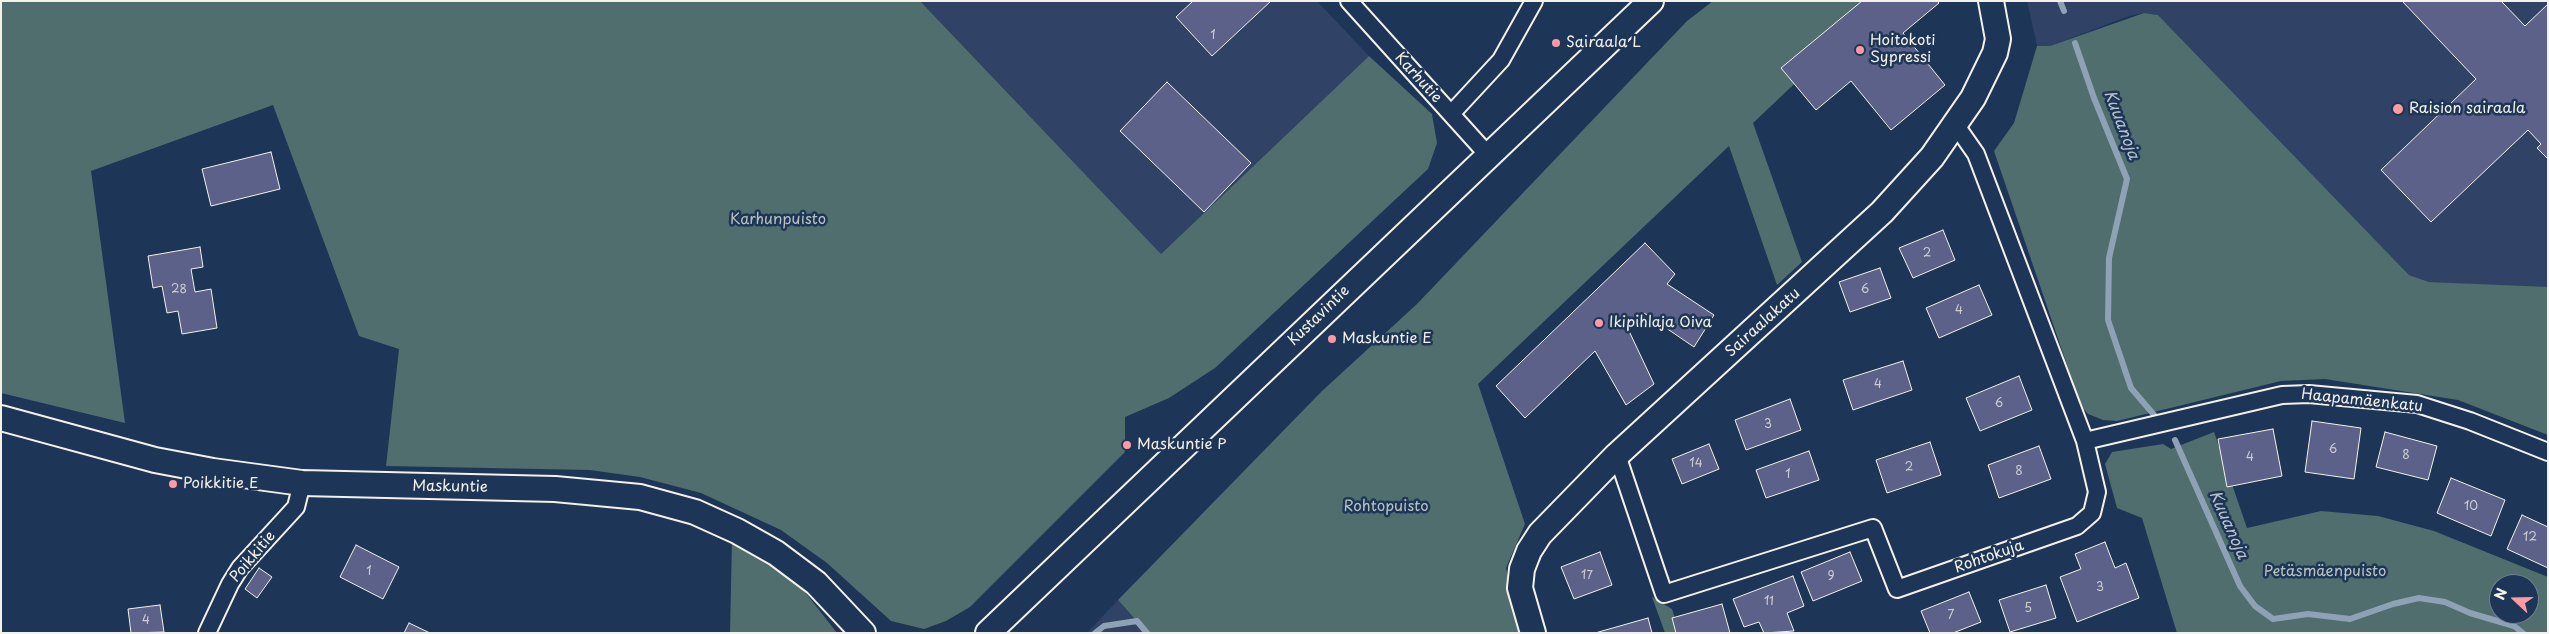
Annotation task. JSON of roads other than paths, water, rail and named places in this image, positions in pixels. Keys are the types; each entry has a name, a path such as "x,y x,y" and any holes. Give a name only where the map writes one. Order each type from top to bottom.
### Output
{"street":[{"name":"Karhutie","path":"1349,1 1488,155"},
{"path":"1451,114 1501,60 1534,1"},
{"name":"Kustavintie","path":"988,633 1651,1"},
{"name":"Sairaalakatu","path":"1533,633 1520,588 1522,568 1529,551 1540,534 1617,455 1882,212 1932,157 1986,74 1995,53 1998,39 1991,1"},
{"name":"Rohtokuja","path":"1617,455 1664,594 1873,528 1897,589 2077,526 2092,513 2097,492 2085,442 1976,154 1955,124"},
{"name":"Haapamäenkatu","path":"2085,442 2282,395 2310,394 2418,404 2470,421 2548,452"},
{"name":"Maskuntie","path":"1,418 155,460 213,471 302,483 555,489 640,497 686,509 737,531 776,553 816,582 863,633"},
{"name":"Poikkitie","path":"207,633 230,584 240,568 296,507 302,483"}],"waterway":[{"name":"Kuuanoja","path":"2060,1 2064,11"},
{"name":"Kuuanoja","path":"2075,43 2094,98 2127,179 2109,258 2108,320 2131,388 2155,416"},
{"name":"Kuuanoja","path":"2175,440 2240,586 2255,606 2273,619 2308,614 2350,619 2393,604 2419,598 2445,602 2470,613 2514,626 2523,633"},
{"path":"1095,633 1104,626 1137,621 1147,633"}],"place":[{"name":"Sairaala L","path":"1556,43"},
{"name":"Hoitokoti Sypressi","path":"1860,50"},
{"name":"Raision sairaala","path":"2398,109"},
{"name":"Ikipihlaja Oiva","path":"1599,323"},
{"name":"Maskuntie E","path":"1332,339"},
{"name":"Maskuntie P","path":"1127,445"},
{"name":"Poikkitie E","path":"173,484"}],"park label":[{"name":"Karhunpuisto","path":"778,220"},
{"name":"Rohtopuisto","path":"1386,507"},
{"name":"Petäsmäenpuisto","path":"2325,572"}]}
